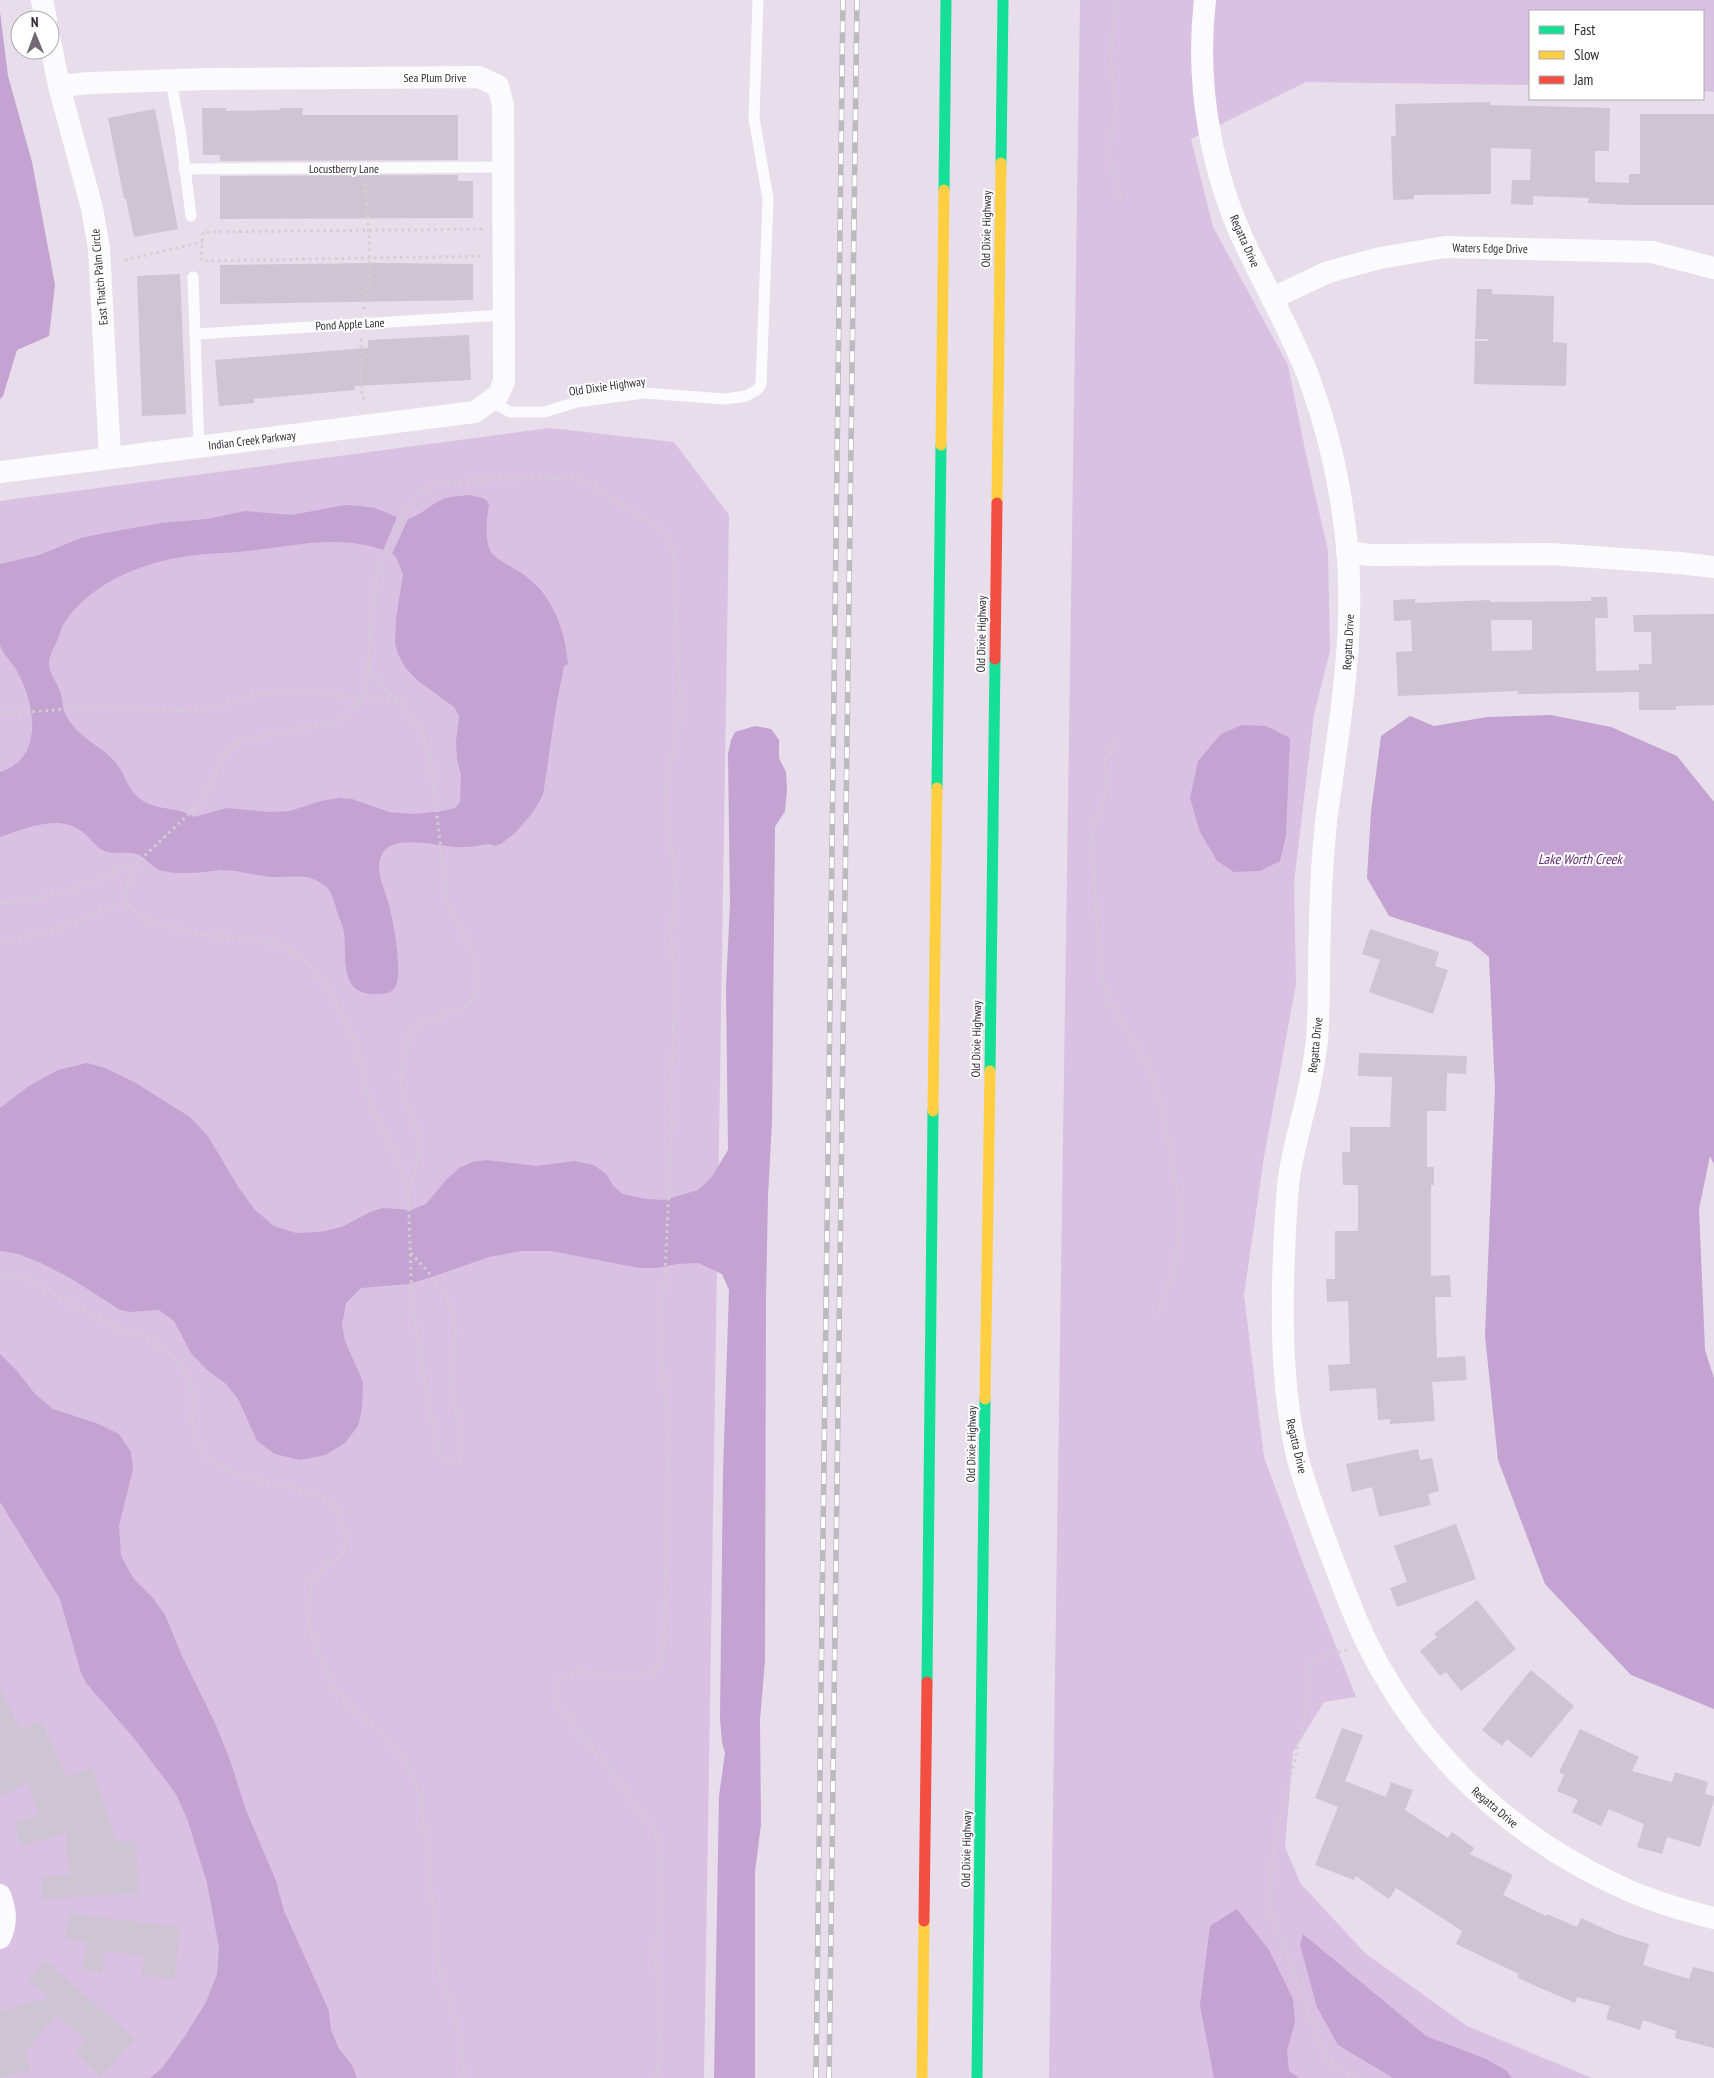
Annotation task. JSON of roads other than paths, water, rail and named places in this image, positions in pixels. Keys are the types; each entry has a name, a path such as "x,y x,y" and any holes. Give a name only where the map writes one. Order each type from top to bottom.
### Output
{"main road":[{"path":"922,2078 946,0"},
{"name":"Old Dixie Highway","path":"977,2078 1003,0"}],"street":[{"name":"Regatta Drive","path":"1205,0 1202,42 1204,96 1213,148 1227,199 1247,249 1289,330 1310,381 1329,442 1342,503 1347,552 1349,635 1344,701 1327,818 1321,883 1317,1038 1309,1089 1290,1167 1284,1218 1284,1368 1287,1404 1298,1458 1357,1624 1373,1657 1396,1695 1428,1740 1465,1782 1493,1807 1537,1841 1585,1870 1644,1897 1714,1918"},
{"name":"East Thatch Palm Circle","path":"54,60 92,208 99,248 110,458"},
{"name":"Sea Plum Drive","path":"59,86 171,80 479,77 498,86 503,105 504,382 494,398"},
{"name":"Waters Edge Drive","path":"1273,298 1328,272 1380,258 1445,247 1652,252 1714,268"},
{"name":"Indian Creek Parkway","path":"0,472 475,412 494,398"},
{"path":"1347,552 1370,555 1550,554 1714,567"},
{"path":"0,1895 5,1908 6,1923 0,1938"}],"lane":[{"name":"Old Dixie Highway","path":"494,398 510,412 544,412 577,402 644,392 725,399 746,396 757,390 761,384 768,199 754,118 758,0"},
{"path":"171,80 181,136 191,216"},
{"name":"Locustberry Lane","path":"184,169 504,167"},
{"path":"193,277 199,447"},
{"name":"Pond Apple Lane","path":"196,334 504,315"}],"water":[{"path":"0,12 8,76 32,162 55,285 49,336 17,350 3,396 0,399"},
{"path":"471,495 485,499 489,504 487,533 490,550 501,561 534,583 550,603 556,614 564,639 568,664 564,666 556,707 543,795 533,812 516,832 501,844 495,846 490,844 461,847 411,842 393,844 382,854 379,868 380,876 391,913 397,949 398,975 393,990 373,994 361,992 354,987 349,980 345,961 343,930 333,899 326,887 311,878 267,876 227,870 187,873 165,872 157,869 139,855 111,853 102,850 80,830 71,825 61,823 40,825 0,837 0,772 14,765 24,755 30,742 32,728 28,698 23,684 0,645 0,564 39,555 81,538 161,523 207,519 245,511 292,515 345,505 375,508 397,517 383,550 366,545 333,542 196,555 159,562 123,575 106,584 90,595 65,622 50,657 50,671 60,691 65,714 72,725 116,763 130,788 139,798 151,805 183,812 194,817 227,808 270,812 290,811 321,801 339,798 352,799 389,812 414,814 455,808 460,802 461,774 457,760 456,742 459,716 454,707 417,680 405,667 398,654 395,643 396,619 403,574 396,557 392,554 408,519 443,499"},
{"name":"Lake Worth Creek","path":"1551,715 1611,727 1677,756 1714,802 1714,1165 1710,1156 1699,1209 1705,1350 1714,1378 1714,1709 1631,1675 1545,1584 1498,1460 1485,1336 1495,1089 1489,957 1471,942 1389,916 1367,878 1371,812 1381,736 1410,716 1434,726 1487,717"},
{"path":"1242,725 1266,726 1290,738 1286,835 1280,861 1260,871 1234,872 1217,861 1200,832 1190,798 1198,761 1221,734"},
{"path":"755,726 771,729 779,740 779,758 786,772 787,790 785,811 775,827 772,1121 766,1298 765,1660 760,1720 761,1824 755,1872 755,2078 714,2078 719,1796 725,1753 722,1743 720,1718 723,1472 729,1290 722,1274 698,1263 677,1264 657,1268 639,1268 552,1251 521,1251 489,1257 408,1284 361,1288 346,1303 342,1325 345,1341 363,1382 362,1408 358,1426 345,1443 325,1455 300,1460 275,1454 257,1441 238,1399 226,1384 206,1369 191,1353 174,1321 159,1310 130,1312 120,1310 72,1279 41,1263 19,1254 0,1251 0,1108 29,1086 58,1070 87,1063 105,1068 134,1082 190,1117 207,1135 239,1188 255,1210 274,1226 296,1233 320,1232 342,1227 370,1212 383,1208 411,1210 426,1204 459,1168 472,1162 487,1160 536,1166 575,1161 594,1165 607,1175 613,1186 623,1194 646,1199 664,1200 698,1190 711,1178 728,1150 726,987 730,903 728,754 735,732"},
{"path":"0,1354 17,1371 35,1394 53,1409 96,1423 119,1434 131,1452 133,1469 119,1526 121,1556 133,1578 152,1597 165,1615 182,1656 215,1723 230,1760 246,1810 276,1881 284,1911 329,2011 331,2030 339,2049 352,2065 357,2078 150,2078 162,2068 185,2036 206,2002 217,1974 219,1948 207,1883 188,1821 176,1794 133,1737 87,1684 81,1673 60,1599 0,1502"},
{"path":"1237,1909 1269,1950 1293,1999 1295,2022 1287,2051 1289,2071 1299,2078 1214,2078 1200,2005 1210,1926"},
{"path":"1303,1934 1426,2036 1486,2059 1507,2071 1512,2078 1393,2078 1338,2045 1317,2007 1300,1945"}],"railway":[{"path":"816,2078 843,0"},
{"path":"829,2078 857,0"}]}
